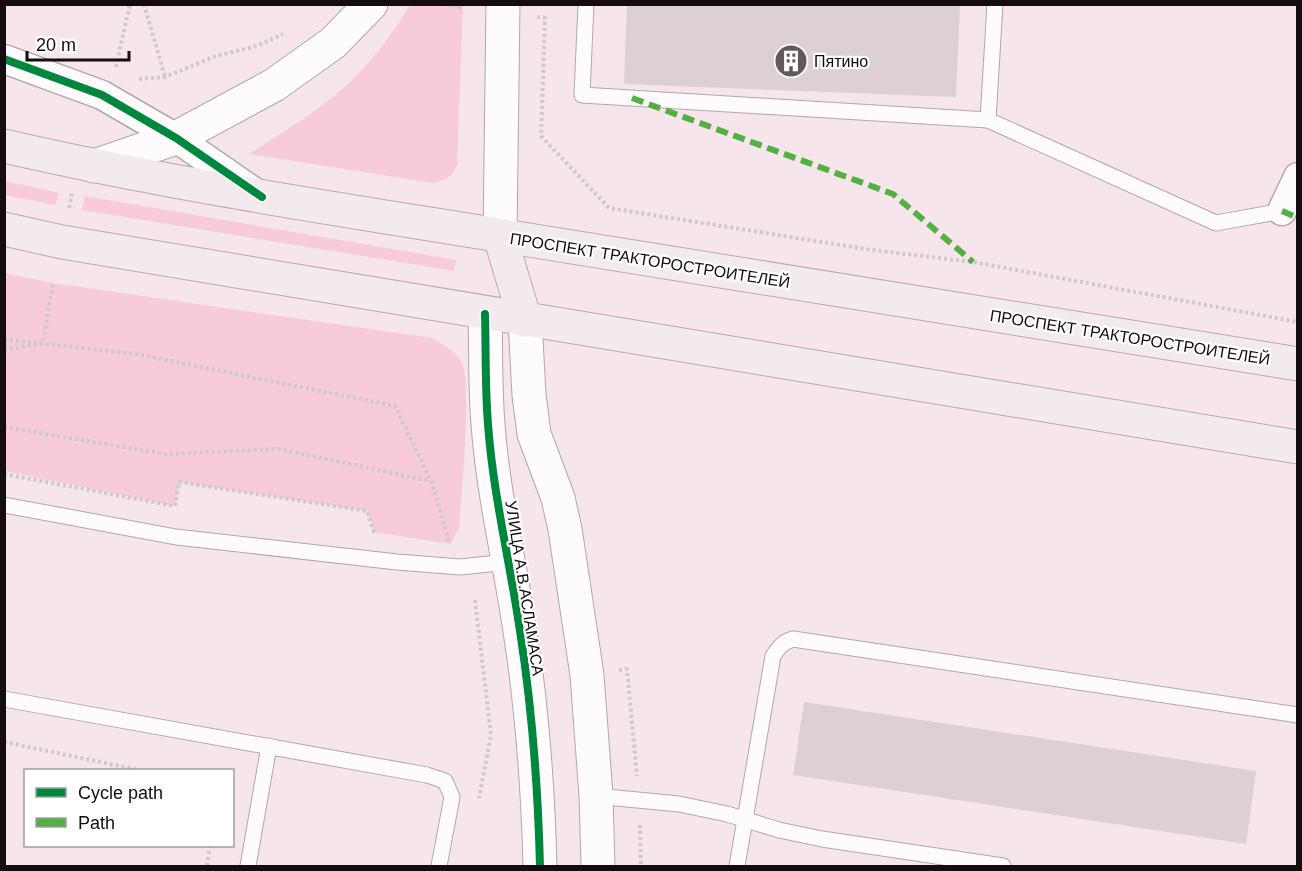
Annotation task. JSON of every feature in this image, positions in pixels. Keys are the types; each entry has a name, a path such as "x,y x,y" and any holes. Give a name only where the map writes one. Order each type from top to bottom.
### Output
{"main road":[{"name":"ПРОСПЕКТ ТРАКТОРОСТРОИТЕЛЕЙ","path":"4,146 94,166 262,197 864,296 1298,364"},
{"path":"4,229 73,244 486,314 1298,447"},
{"path":"486,314 500,236"},
{"path":"500,236 525,320"}],"street":[{"path":"94,166 176,138 274,86 333,43 371,4"},
{"path":"500,236 518,10"},
{"path":"4,59 102,95 176,138 262,197"},
{"path":"1282,211 1298,177"},
{"name":"УЛИЦА А.В.АСЛАМАСА","path":"486,314 488,423 495,491 528,684 536,776 540,867"},
{"path":"525,320 529,395 534,434 558,498 587,675 596,796 598,867"}],"lane":[{"path":"586,4 582,95 988,120 1216,223 1282,211"},
{"path":"988,120 995,4"},
{"path":"4,505 176,537 373,560 460,567 508,562"},
{"path":"737,867 773,656 785,641 793,639 1298,715"},
{"path":"4,699 427,775 446,782 452,797 439,867"},
{"path":"248,867 269,746"},
{"path":"596,796 694,806 779,830 822,839 1003,867"}],"path":[{"path":"116,70 130,4"},
{"path":"144,4 165,76"},
{"path":"446,4 463,8"},
{"path":"518,10 545,18 541,135 609,208 872,250 973,262 1298,322"},
{"path":"134,79 165,76 216,56 257,46 287,32"},
{"path":"69,208 72,194"},
{"path":"44,343 53,283"},
{"path":"4,339 136,354 395,406 431,481 450,544 439,542"},
{"path":"4,350 44,343"},
{"path":"4,427 166,454 279,449 431,481"},
{"path":"4,474 175,506 179,482 368,511 374,532 385,534"},
{"path":"475,600 491,735 479,801"},
{"path":"611,670 627,669 639,799 641,867"},
{"path":"4,742 130,769"},
{"path":"207,867 210,847"}],"shaded area":[{"path":"411,4 463,5 457,165 451,176 433,183 249,154 306,117 345,86 379,50"},
{"path":"5,181 59,193 55,205 5,195"},
{"path":"85,196 456,260 454,271 82,210"},
{"path":"4,273 53,283 432,338 455,354 461,361 464,373 466,415 459,529 450,544 374,532 367,511 179,482 175,506 5,471"}],"building":[{"name":"Пятино","path":"627,4 960,4 956,97 624,84"},
{"path":"804,702 1256,771 1246,844 793,775"}],"marked path":[{"path":"632,98 893,194 973,262"},
{"path":"1282,211 1298,218"}],"cycle path":[{"path":"4,59 102,95 176,138 262,197"},
{"path":"485,314 486,397 490,450 528,689 536,778 540,866"}],"place":[{"name":"Пятино","path":"791,61"}]}
